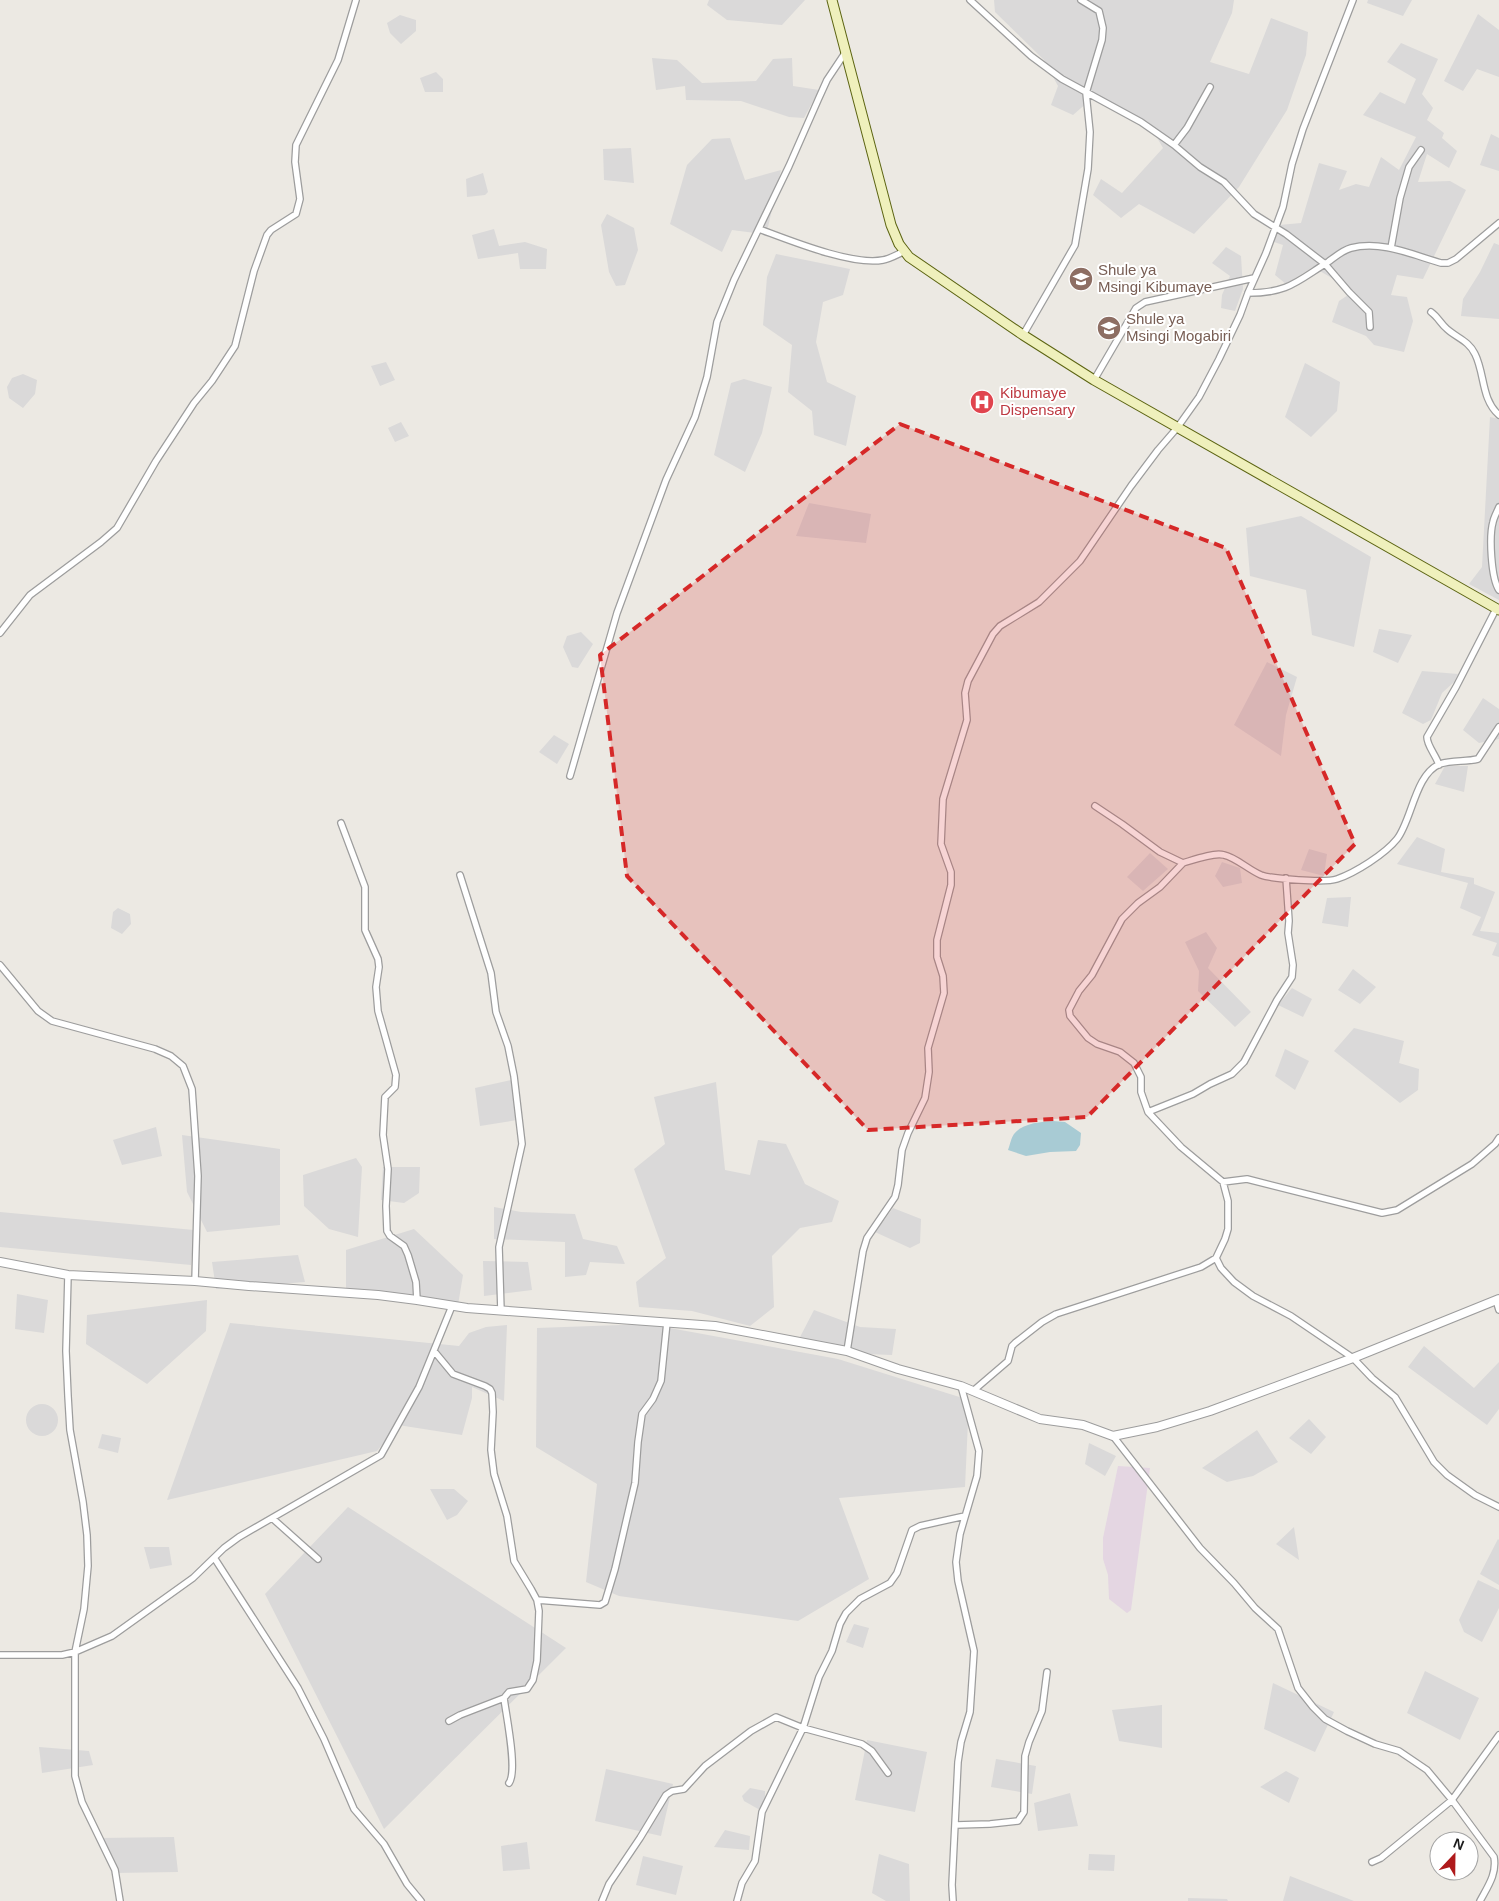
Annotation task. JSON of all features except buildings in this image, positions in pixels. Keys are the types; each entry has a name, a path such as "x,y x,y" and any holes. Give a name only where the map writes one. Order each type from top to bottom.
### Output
{"main road":[{"path":"832,0 891,225 899,244 909,257 1094,380 1498,610"}],"street":[{"path":"0,633 30,595 117,528 161,453 235,346 254,272 267,235 271,230 296,214 300,199 295,162 296,145 338,60 356,0"},
{"path":"970,0 1032,56 1086,93 1141,122 1174,144 1200,167 1232,189 1254,214 1274,226 1325,264 1369,312 1370,327"},
{"path":"1024,335 1075,245 1088,169 1090,132 1086,93 1102,40 1103,28 1099,11 1082,0"},
{"path":"847,1351 863,1251 867,1238 895,1197 902,1150 925,1098 929,1072 928,1048 944,993 943,976 937,957 937,940 951,872 941,844 941,810 967,720 965,693 968,681 993,634 1007,621 1039,602 1080,561 1131,486 1199,397 1240,315 1266,253 1274,226 1283,207 1292,164 1303,129 1353,0"},
{"path":"570,776 617,614 666,480 695,417 707,377 717,322 734,280 828,80 845,53"},
{"path":"1174,144 1187,128 1210,87"},
{"path":"1391,248 1400,198 1409,167 1421,150"},
{"path":"1248,293 1279,291 1292,285 1349,248 1364,246 1391,248 1441,263 1448,263 1456,259 1499,223"},
{"path":"759,228 805,245 860,260 885,260 905,251"},
{"path":"1094,380 1136,308 1145,302 1254,278"},
{"path":"1431,312 1438,316 1446,328 1471,347 1477,356 1488,402 1499,415"},
{"path":"1499,506 1491,533 1494,579 1499,590"},
{"path":"1439,764 1427,741 1427,737 1498,610"},
{"path":"973,1391 1008,1361 1012,1346 1042,1322 1056,1314 1201,1267 1216,1258 1226,1239 1228,1201 1223,1182 1180,1147 1148,1112 1142,1092 1141,1077 1134,1063 1120,1052 1097,1044 1088,1038 1070,1016 1068,1010 1079,991 1092,975 1122,919 1138,903 1160,887 1183,863 1208,856 1224,854 1260,874 1286,878 1330,880 1338,879 1350,873 1380,854 1398,838 1422,782 1439,764 1478,759 1499,727"},
{"path":"1095,806 1160,852 1183,863"},
{"path":"341,823 365,887 365,930 378,959 379,967 376,987 378,1011 396,1075 394,1087 385,1097 383,1135 388,1169 387,1231 390,1236 404,1246 408,1254 416,1282 418,1300"},
{"path":"460,875 491,973 496,1012 508,1046 514,1076 522,1144 500,1247 501,1311"},
{"path":"1148,1112 1193,1094 1232,1074 1244,1062 1281,992 1294,972 1288,933 1286,878"},
{"path":"0,965 38,1010 52,1021 154,1050 171,1056 183,1066 192,1089 198,1176 194,1281"},
{"path":"1223,1182 1247,1180 1382,1213 1397,1210 1472,1164 1499,1138"},
{"path":"1216,1258 1221,1268 1234,1282 1253,1296 1292,1316 1353,1358 1372,1378 1395,1397 1434,1462 1447,1475 1475,1495 1499,1507"},
{"path":"0,1262 68,1275 194,1281 418,1300 501,1311 715,1326 847,1351 898,1369 961,1386 1040,1419 1083,1425 1113,1436 1157,1427 1210,1411 1353,1358 1497,1299 1499,1310"},
{"path":"68,1275 66,1351 70,1430 84,1510 88,1566 84,1608 75,1652 75,1776 82,1802 115,1870 120,1901"},
{"path":"0,1655 62,1655 75,1652 112,1636 193,1578 224,1548 239,1537 381,1455 420,1387 452,1306"},
{"path":"537,1600 600,1605 605,1602 615,1569 635,1483 642,1414 653,1399 660,1381 667,1322"},
{"path":"434,1351 453,1374 485,1386 492,1393 491,1450 494,1474 507,1516 514,1562 537,1600 540,1627 537,1661 533,1680 527,1689 509,1692 504,1698 449,1721"},
{"path":"953,1901 952,1885 958,1762 970,1712 974,1666 974,1651 958,1581 956,1562 958,1543 973,1492 979,1460 979,1452 961,1386"},
{"path":"1113,1436 1200,1548 1255,1608 1278,1629 1298,1688 1313,1707 1325,1719 1347,1731 1374,1744 1399,1751 1411,1758 1427,1770 1452,1800 1496,1857 1493,1874 1480,1901"},
{"path":"737,1901 742,1883 755,1861 762,1812 803,1728 819,1677 832,1652 840,1624 846,1613 860,1599 890,1583 897,1573 912,1530 920,1526 965,1516"},
{"path":"272,1518 318,1559"},
{"path":"215,1558 298,1688 324,1740 354,1808 384,1844 407,1884 421,1901"},
{"path":"956,1825 990,1824 1021,1819 1024,1812 1025,1756 1042,1711 1047,1672"},
{"path":"504,1698 511,1744 512,1780 509,1783"},
{"path":"602,1901 609,1884 666,1795 672,1791 684,1789 705,1766 768,1720 776,1717 781,1718 803,1728 854,1742 868,1748 888,1773"},
{"path":"1372,1862 1381,1858 1452,1800 1499,1735"}],"highlighted area":[{"path":"900,424 1226,548 1355,844 1087,1117 868,1130 627,876 600,655"}],"shaded area":[{"path":"709,0 805,0 782,25 727,20 707,5"},
{"path":"994,0 1234,0 1232,13 1210,62 1249,74 1271,18 1308,32 1306,55 1287,110 1239,187 1194,234 1139,204 1121,218 1093,195 1101,179 1122,193 1163,148 1148,122 1096,95 1073,115 1051,105 1058,86 1044,60 995,12"},
{"path":"1368,0 1412,0 1403,16 1367,3"},
{"path":"1478,14 1499,30 1499,77 1477,69 1463,91 1444,81"},
{"path":"400,15 416,20 416,31 401,44 390,33 387,23"},
{"path":"1401,43 1438,59 1422,94 1433,108 1427,120 1444,133 1442,138 1457,151 1449,168 1427,154 1418,182 1450,181 1466,190 1423,279 1397,275 1391,295 1407,297 1413,321 1404,352 1374,345 1366,336 1332,322 1339,301 1354,291 1313,267 1286,284 1275,275 1283,245 1274,242 1279,225 1301,223 1319,163 1347,171 1339,190 1356,184 1369,187 1381,157 1399,170 1416,137 1363,115 1380,92 1405,104 1416,79 1387,62"},
{"path":"652,58 677,60 702,83 756,81 773,59 792,58 793,86 819,90 804,118 789,117 741,101 686,100 685,86 656,90"},
{"path":"436,72 443,79 443,92 425,92 420,78"},
{"path":"1491,134 1499,138 1499,171 1480,165"},
{"path":"730,138 745,180 781,170 768,227 755,233 732,230 722,252 670,224 687,165 712,139"},
{"path":"631,148 634,183 604,180 603,149"},
{"path":"483,173 488,192 485,195 467,197 466,179"},
{"path":"607,214 634,228 638,250 625,285 616,286 609,272 601,225"},
{"path":"494,229 499,246 525,242 547,249 546,269 520,269 518,253 478,259 472,235"},
{"path":"1494,243 1499,245 1499,319 1461,316 1463,299 1480,272"},
{"path":"1226,247 1241,256 1243,289 1235,311 1221,308 1222,295 1230,276 1212,263"},
{"path":"776,254 850,269 843,295 823,302 816,342 827,382 856,396 846,446 814,435 812,411 788,392 792,345 763,325 767,277"},
{"path":"386,362 395,380 380,386 371,366"},
{"path":"1305,363 1340,382 1337,411 1311,437 1285,417"},
{"path":"23,374 37,380 35,394 23,408 9,398 7,387 12,378"},
{"path":"744,379 772,387 762,433 745,472 714,455 731,383"},
{"path":"1490,417 1499,419 1499,600 1469,584 1482,567"},
{"path":"401,422 409,436 395,442 388,428"},
{"path":"809,503 871,514 866,543 796,536"},
{"path":"1301,516 1371,557 1354,647 1312,635 1306,590 1250,576 1246,528"},
{"path":"1379,629 1412,635 1398,663 1373,652"},
{"path":"581,632 593,644 578,668 572,667 563,647 567,636"},
{"path":"1267,662 1297,677 1286,715 1281,756 1234,725"},
{"path":"1422,671 1458,674 1454,682 1442,693 1431,720 1423,724 1402,713"},
{"path":"1483,698 1499,709 1499,739 1479,743 1463,730"},
{"path":"554,735 569,744 557,764 539,752"},
{"path":"1445,766 1468,766 1464,792 1435,784"},
{"path":"1417,837 1445,849 1441,872 1474,878 1474,884 1495,892 1480,931 1499,933 1499,957 1492,955 1497,943 1472,935 1481,917 1460,908 1468,883 1397,864"},
{"path":"1309,849 1327,854 1324,876 1301,870"},
{"path":"1150,853 1168,869 1143,891 1127,877"},
{"path":"1222,862 1240,868 1242,883 1223,887 1215,876"},
{"path":"1351,897 1348,927 1322,923 1327,898"},
{"path":"118,908 130,914 131,924 122,934 111,928 113,912"},
{"path":"1206,932 1217,948 1208,968 1251,1012 1235,1027 1198,991 1199,971 1185,942"},
{"path":"1353,969 1376,987 1360,1004 1338,990"},
{"path":"1292,988 1312,999 1303,1017 1278,1005"},
{"path":"1354,1028 1404,1041 1399,1063 1419,1069 1418,1090 1400,1103 1334,1051"},
{"path":"1285,1049 1309,1061 1295,1090 1275,1076"},
{"path":"511,1080 517,1120 480,1126 475,1088"},
{"path":"716,1082 725,1170 750,1175 758,1140 786,1144 805,1184 839,1201 832,1222 800,1228 772,1256 774,1307 750,1326 692,1311 639,1307 636,1282 666,1258 634,1169 665,1144 654,1097"},
{"path":"156,1127 162,1156 122,1165 113,1140"},
{"path":"182,1135 280,1149 280,1225 207,1232 187,1192"},
{"path":"356,1158 362,1167 358,1237 329,1229 304,1206 303,1175"},
{"path":"383,1167 420,1167 419,1193 404,1203 381,1200"},
{"path":"494,1207 521,1212 575,1214 583,1239 617,1246 625,1264 590,1262 586,1275 565,1277 565,1242 494,1239"},
{"path":"893,1208 921,1219 920,1243 910,1248 875,1232"},
{"path":"0,1212 194,1230 191,1265 0,1247"},
{"path":"414,1229 463,1275 457,1311 346,1290 346,1250"},
{"path":"298,1255 305,1282 216,1289 212,1262"},
{"path":"483,1261 528,1262 532,1290 484,1296"},
{"path":"17,1294 48,1300 44,1333 15,1329"},
{"path":"207,1300 206,1331 147,1384 86,1344 87,1315"},
{"path":"814,1310 860,1327 896,1329 892,1355 866,1354 799,1339"},
{"path":"230,1323 459,1346 469,1333 486,1327 507,1325 504,1401 472,1387 472,1398 462,1435 398,1425 377,1451 167,1500"},
{"path":"648,1324 838,1359 969,1400 965,1487 839,1498 869,1579 798,1621 619,1596 586,1582 597,1484 536,1447 537,1328"},
{"path":"1424,1346 1474,1388 1499,1362 1499,1409 1487,1425 1408,1367"},
{"path":"42,1404 53,1409 58,1420 53,1431 42,1436 31,1431 26,1420 31,1409"},
{"path":"1309,1419 1326,1437 1311,1454 1289,1438"},
{"path":"1257,1430 1278,1462 1253,1476 1227,1482 1202,1468"},
{"path":"102,1434 121,1438 118,1453 98,1448"},
{"path":"1089,1443 1116,1456 1105,1476 1085,1464"},
{"path":"1118,1466 1150,1468 1131,1610 1127,1613 1109,1599 1108,1575 1103,1559 1103,1538"},
{"path":"430,1489 454,1489 468,1501 457,1515 447,1520"},
{"path":"348,1507 566,1648 384,1829 265,1594"},
{"path":"1294,1527 1299,1560 1276,1544"},
{"path":"1499,1540 1499,1585 1480,1574"},
{"path":"144,1547 169,1547 172,1565 150,1569"},
{"path":"1478,1580 1499,1590 1499,1608 1482,1642 1464,1632 1459,1620"},
{"path":"854,1624 869,1628 863,1648 846,1642"},
{"path":"1425,1671 1479,1698 1460,1740 1407,1713"},
{"path":"1273,1683 1334,1712 1315,1752 1264,1729"},
{"path":"1162,1705 1162,1748 1119,1741 1112,1710"},
{"path":"867,1740 927,1752 915,1812 855,1800"},
{"path":"39,1747 89,1751 93,1765 42,1773"},
{"path":"996,1759 1036,1766 1032,1794 991,1787"},
{"path":"606,1769 673,1784 661,1836 595,1821"},
{"path":"1286,1771 1299,1778 1289,1803 1260,1787"},
{"path":"750,1788 765,1791 765,1801 760,1810 744,1801 742,1796"},
{"path":"1070,1793 1078,1826 1038,1831 1034,1803"},
{"path":"725,1830 750,1836 749,1850 714,1847"},
{"path":"174,1837 178,1872 114,1873 100,1838"},
{"path":"527,1842 530,1869 503,1871 501,1846"},
{"path":"879,1854 909,1864 910,1901 886,1901 872,1893"},
{"path":"1089,1854 1115,1855 1114,1871 1088,1870"},
{"path":"643,1856 683,1866 676,1895 636,1885"},
{"path":"1290,1876 1354,1901 1283,1901"},
{"path":"1188,1898 1227,1899 1228,1901 1188,1901"}],"water":[{"path":"1053,1121 1065,1122 1081,1133 1080,1145 1076,1151 1050,1152 1026,1156 1008,1150 1017,1130 1032,1124"}],"place":[{"name":"Shule ya Msingi Kibumaye","path":"1081,279"},
{"name":"Shule ya Msingi Mogabiri","path":"1109,328"},
{"name":"Kibumaye Dispensary","path":"982,402"}]}
